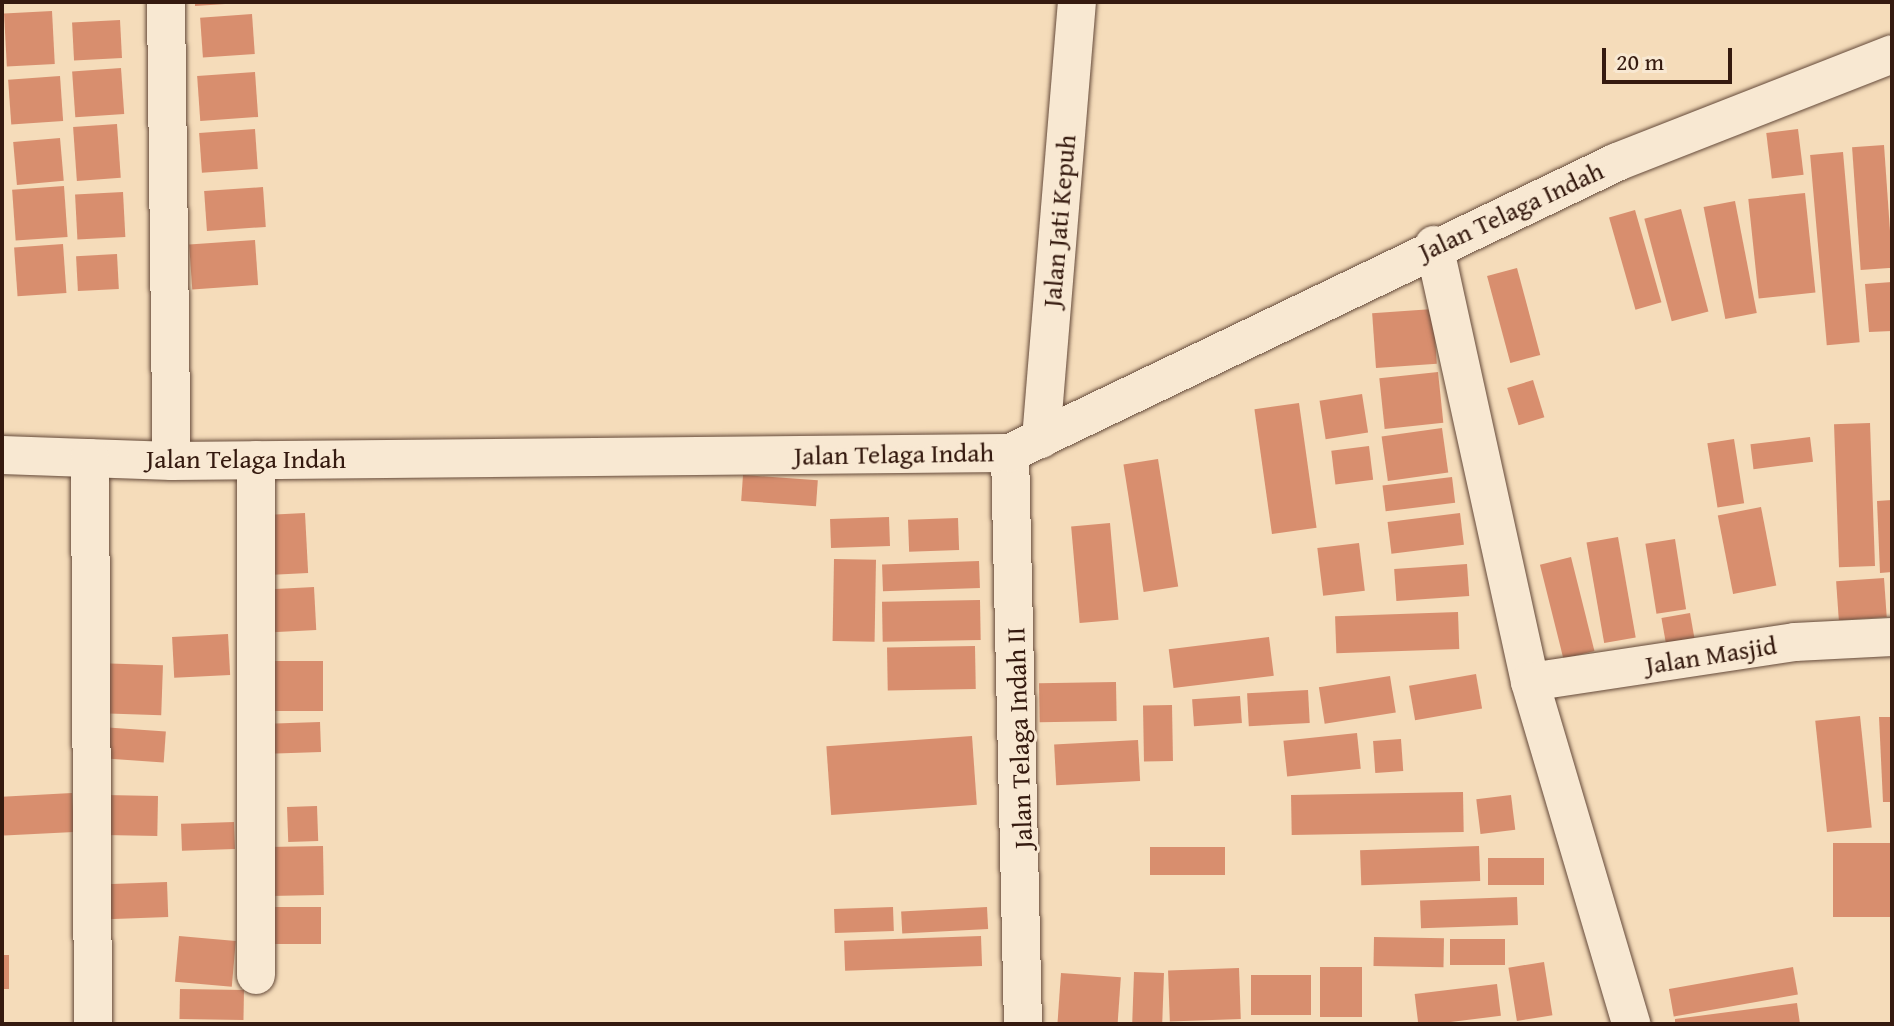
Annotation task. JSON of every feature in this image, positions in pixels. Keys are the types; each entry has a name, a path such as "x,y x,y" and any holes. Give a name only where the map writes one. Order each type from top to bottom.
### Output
{"street":[{"path":"166,2 172,461"},
{"name":"Jalan Jati Kepuh","path":"1026,446 1077,2"},
{"name":"Jalan Telaga Indah","path":"2,455 172,461 255,478 1026,446 1434,245 1617,162 1892,54"},
{"path":"1434,245 1530,682 1631,1024"},
{"name":"Jalan Telaga Indah II","path":"1023,1024 1026,446"},
{"path":"90,458 93,1024"},
{"path":"255,478 256,975"},
{"name":"Jalan Masjid","path":"1530,682 1795,642 1892,637"}],"building":[{"path":"195,2 225,2 225,4 195,6"},
{"path":"52,11 55,64 7,66 4,14"},
{"path":"252,14 255,54 203,58 200,18"},
{"path":"120,20 122,58 74,60 72,23"},
{"path":"121,68 124,114 75,117 72,71"},
{"path":"255,72 258,117 200,121 197,76"},
{"path":"60,76 63,121 11,125 8,80"},
{"path":"117,124 121,178 77,181 73,127"},
{"path":"255,129 258,169 202,173 199,133"},
{"path":"1798,129 1804,175 1772,179 1766,133"},
{"path":"60,138 64,181 17,185 13,142"},
{"path":"1884,145 1892,268 1861,270 1852,147"},
{"path":"1843,152 1860,342 1827,345 1810,155"},
{"path":"64,186 68,237 16,241 12,190"},
{"path":"263,187 266,227 207,231 204,191"},
{"path":"123,192 125,237 77,239 75,195"},
{"path":"1805,193 1815,292 1759,298 1748,199"},
{"path":"1735,201 1757,313 1725,319 1704,207"},
{"path":"1681,209 1708,311 1672,321 1644,219"},
{"path":"1635,210 1661,302 1636,310 1609,217"},
{"path":"255,240 258,285 192,289 189,245"},
{"path":"63,244 66,293 18,296 14,247"},
{"path":"117,254 119,289 78,291 76,256"},
{"path":"1517,268 1540,355 1510,363 1487,276"},
{"path":"1892,282 1892,331 1869,332 1865,284"},
{"path":"1433,309 1437,364 1376,368 1372,313"},
{"path":"1438,372 1443,423 1385,429 1379,378"},
{"path":"1533,380 1544,417 1519,425 1507,388"},
{"path":"1362,394 1368,433 1326,439 1320,401"},
{"path":"1299,403 1317,528 1272,534 1254,409"},
{"path":"1870,423 1875,566 1839,567 1834,424"},
{"path":"1442,428 1448,473 1388,481 1382,436"},
{"path":"1810,437 1813,462 1753,469 1750,444"},
{"path":"1734,439 1744,503 1718,507 1707,443"},
{"path":"1369,446 1373,480 1335,484 1331,451"},
{"path":"1158,459 1178,586 1144,592 1123,464"},
{"path":"743,475 818,480 816,506 741,501"},
{"path":"1452,477 1455,503 1386,511 1383,486"},
{"path":"1892,500 1892,572 1880,573 1877,501"},
{"path":"1761,507 1776,586 1733,594 1718,515"},
{"path":"305,513 308,573 263,575 260,515"},
{"path":"1460,513 1464,545 1391,554 1388,522"},
{"path":"889,517 890,546 831,548 830,519"},
{"path":"958,518 959,550 909,552 908,520"},
{"path":"1110,523 1118,620 1080,623 1071,526"},
{"path":"1618,537 1636,637 1604,643 1586,543"},
{"path":"1675,539 1686,609 1656,614 1645,544"},
{"path":"1359,543 1365,591 1323,596 1317,548"},
{"path":"1571,557 1594,651 1563,659 1540,565"},
{"path":"834,559 876,560 875,642 833,641"},
{"path":"979,561 980,588 883,591 882,564"},
{"path":"1467,564 1469,596 1396,601 1394,569"},
{"path":"1884,578 1887,617 1839,620 1836,581"},
{"path":"314,587 316,630 267,633 265,590"},
{"path":"980,600 981,640 883,642 882,602"},
{"path":"1458,612 1459,649 1336,653 1335,616"},
{"path":"1690,613 1696,648 1668,653 1661,618"},
{"path":"228,634 230,675 174,678 172,637"},
{"path":"1269,637 1274,676 1174,688 1169,649"},
{"path":"975,646 976,689 888,691 887,648"},
{"path":"269,661 323,661 323,711 269,711"},
{"path":"95,663 163,665 161,715 93,713"},
{"path":"1476,674 1482,708 1415,720 1409,686"},
{"path":"1390,676 1396,713 1325,724 1319,687"},
{"path":"1116,682 1117,721 1040,722 1039,683"},
{"path":"1308,690 1310,723 1249,726 1247,693"},
{"path":"1240,696 1242,723 1194,726 1192,699"},
{"path":"1172,705 1173,761 1144,761 1143,706"},
{"path":"1860,716 1872,827 1827,832 1815,721"},
{"path":"1879,717 1892,717 1892,802 1883,802"},
{"path":"320,722 321,752 269,754 268,724"},
{"path":"101,727 166,732 164,762 99,758"},
{"path":"1357,733 1361,769 1287,777 1283,741"},
{"path":"972,736 977,805 831,815 826,746"},
{"path":"1401,739 1403,771 1375,773 1373,741"},
{"path":"1138,740 1140,781 1056,785 1054,744"},
{"path":"1463,792 1464,832 1292,835 1291,795"},
{"path":"72,793 74,832 4,836 2,797"},
{"path":"105,795 158,796 157,836 104,835"},
{"path":"1511,795 1515,830 1481,834 1476,799"},
{"path":"317,806 318,841 288,842 287,807"},
{"path":"234,822 235,849 182,851 181,824"},
{"path":"1833,843 1892,843 1892,917 1833,917"},
{"path":"323,846 324,895 269,896 268,847"},
{"path":"1479,846 1480,881 1361,885 1360,850"},
{"path":"1150,847 1225,847 1225,875 1150,875"},
{"path":"1488,858 1544,858 1544,885 1488,885"},
{"path":"167,882 168,917 106,919 105,884"},
{"path":"1517,897 1518,925 1421,928 1420,900"},
{"path":"272,907 321,907 321,944 272,944"},
{"path":"893,907 894,931 835,933 834,909"},
{"path":"987,907 988,929 902,933 901,912"},
{"path":"179,936 236,941 232,987 175,982"},
{"path":"981,936 982,966 845,971 844,941"},
{"path":"1374,937 1444,938 1443,967 1373,966"},
{"path":"1450,939 1505,939 1505,965 1450,965"},
{"path":"2,955 9,955 9,989 2,989"},
{"path":"1544,962 1552,1015 1517,1021 1508,968"},
{"path":"1320,967 1362,967 1362,1017 1320,1017"},
{"path":"1793,967 1798,995 1674,1016 1669,989"},
{"path":"1239,968 1241,1019 1170,1021 1168,970"},
{"path":"1134,972 1164,973 1162,1024 1132,1024"},
{"path":"1061,973 1121,977 1118,1024 1057,1024"},
{"path":"1251,975 1311,975 1311,1015 1251,1015"},
{"path":"1497,984 1501,1016 1418,1024 1415,994"},
{"path":"180,989 244,990 243,1020 179,1019"},
{"path":"1797,1003 1800,1024 1675,1024 1675,1019"}]}
